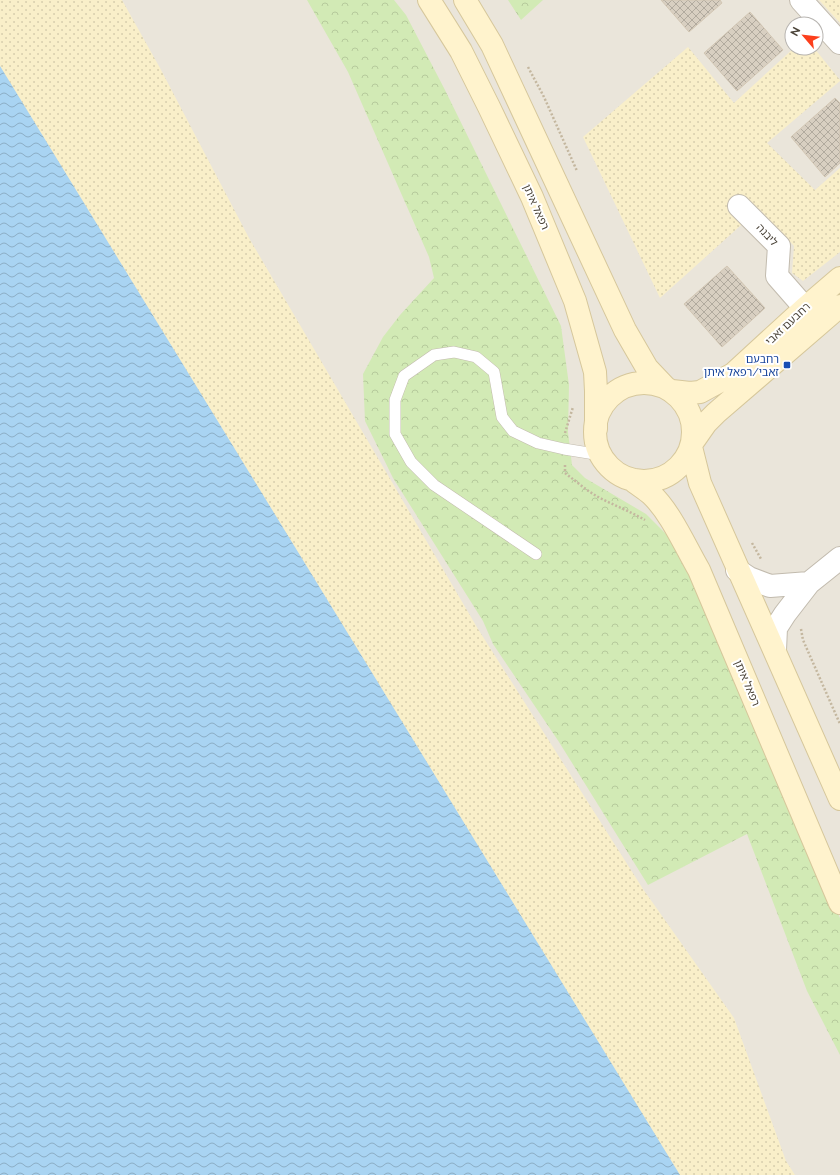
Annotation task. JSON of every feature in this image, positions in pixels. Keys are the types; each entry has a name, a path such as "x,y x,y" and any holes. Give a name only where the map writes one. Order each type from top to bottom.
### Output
{"street":[{"name":"רפאל איתן","path":"429,0 461,51 532,197 575,301 595,372 596,429"},
{"path":"465,0 492,45 625,330 647,368 681,398 690,413 694,431 692,445 684,460 674,471 653,481 639,481 631,479 613,470 604,461 596,442 596,421 606,401 616,392 631,384 656,384 669,389"},
{"path":"801,0 840,43"},
{"name":"ליבנה","path":"738,206 779,246 777,276 805,308"},
{"name":"רחבעם זאבי","path":"669,389 690,393 700,392 733,374 840,278"},
{"name":"רחבעם זאבי","path":"692,445 706,423 840,306"},
{"path":"692,445 700,483 737,570 775,650 840,799"},
{"name":"רפאל איתן","path":"631,479 659,503 670,518 699,570 840,903"},
{"path":"775,650 776,628 785,614 809,584 840,558"},
{"path":"737,570 748,578 770,586 809,584"}],"lane":[{"path":"536,554 434,485 411,462 395,434 395,400 404,376 434,355 454,352 476,357 494,372 502,417 513,431 538,443 564,450 601,455"}],"path":[{"path":"806,644 840,724"}],"shaded area":[{"path":"107,0 840,0 840,1175 773,1175 267,291"}],"green space":[{"path":"307,0 394,0 406,15 445,90 561,326 569,385 568,432 572,465 585,478 646,514 677,545 840,918 840,1055 807,991 747,834 648,885 559,742 493,644 483,621 393,478 365,421 363,374 383,337 400,315 434,278 429,257 348,72"},
{"path":"508,0 543,0 521,20"}],"sand":[{"path":"0,0 122,0 160,68 249,238 478,629 643,889 734,1018 786,1161 795,1175 665,1175 0,108"},
{"path":"819,0 840,0 840,23"},
{"path":"688,47 734,103 785,56 820,56 840,81 767,143 815,190 840,168 840,252 803,281 792,273 794,246 759,209 660,298 583,137"}],"water":[{"path":"0,66 680,1175 0,1175"}],"building":[{"path":"661,0 720,0 722,3 689,32"},
{"path":"750,12 783,50 737,91 704,53"},
{"path":"835,98 840,103 840,163 825,177 791,137"},
{"path":"727,266 765,308 722,347 684,304"}],"place":[{"name":"רחבעם זאבי/רפאל איתן","path":"787,365"}]}
